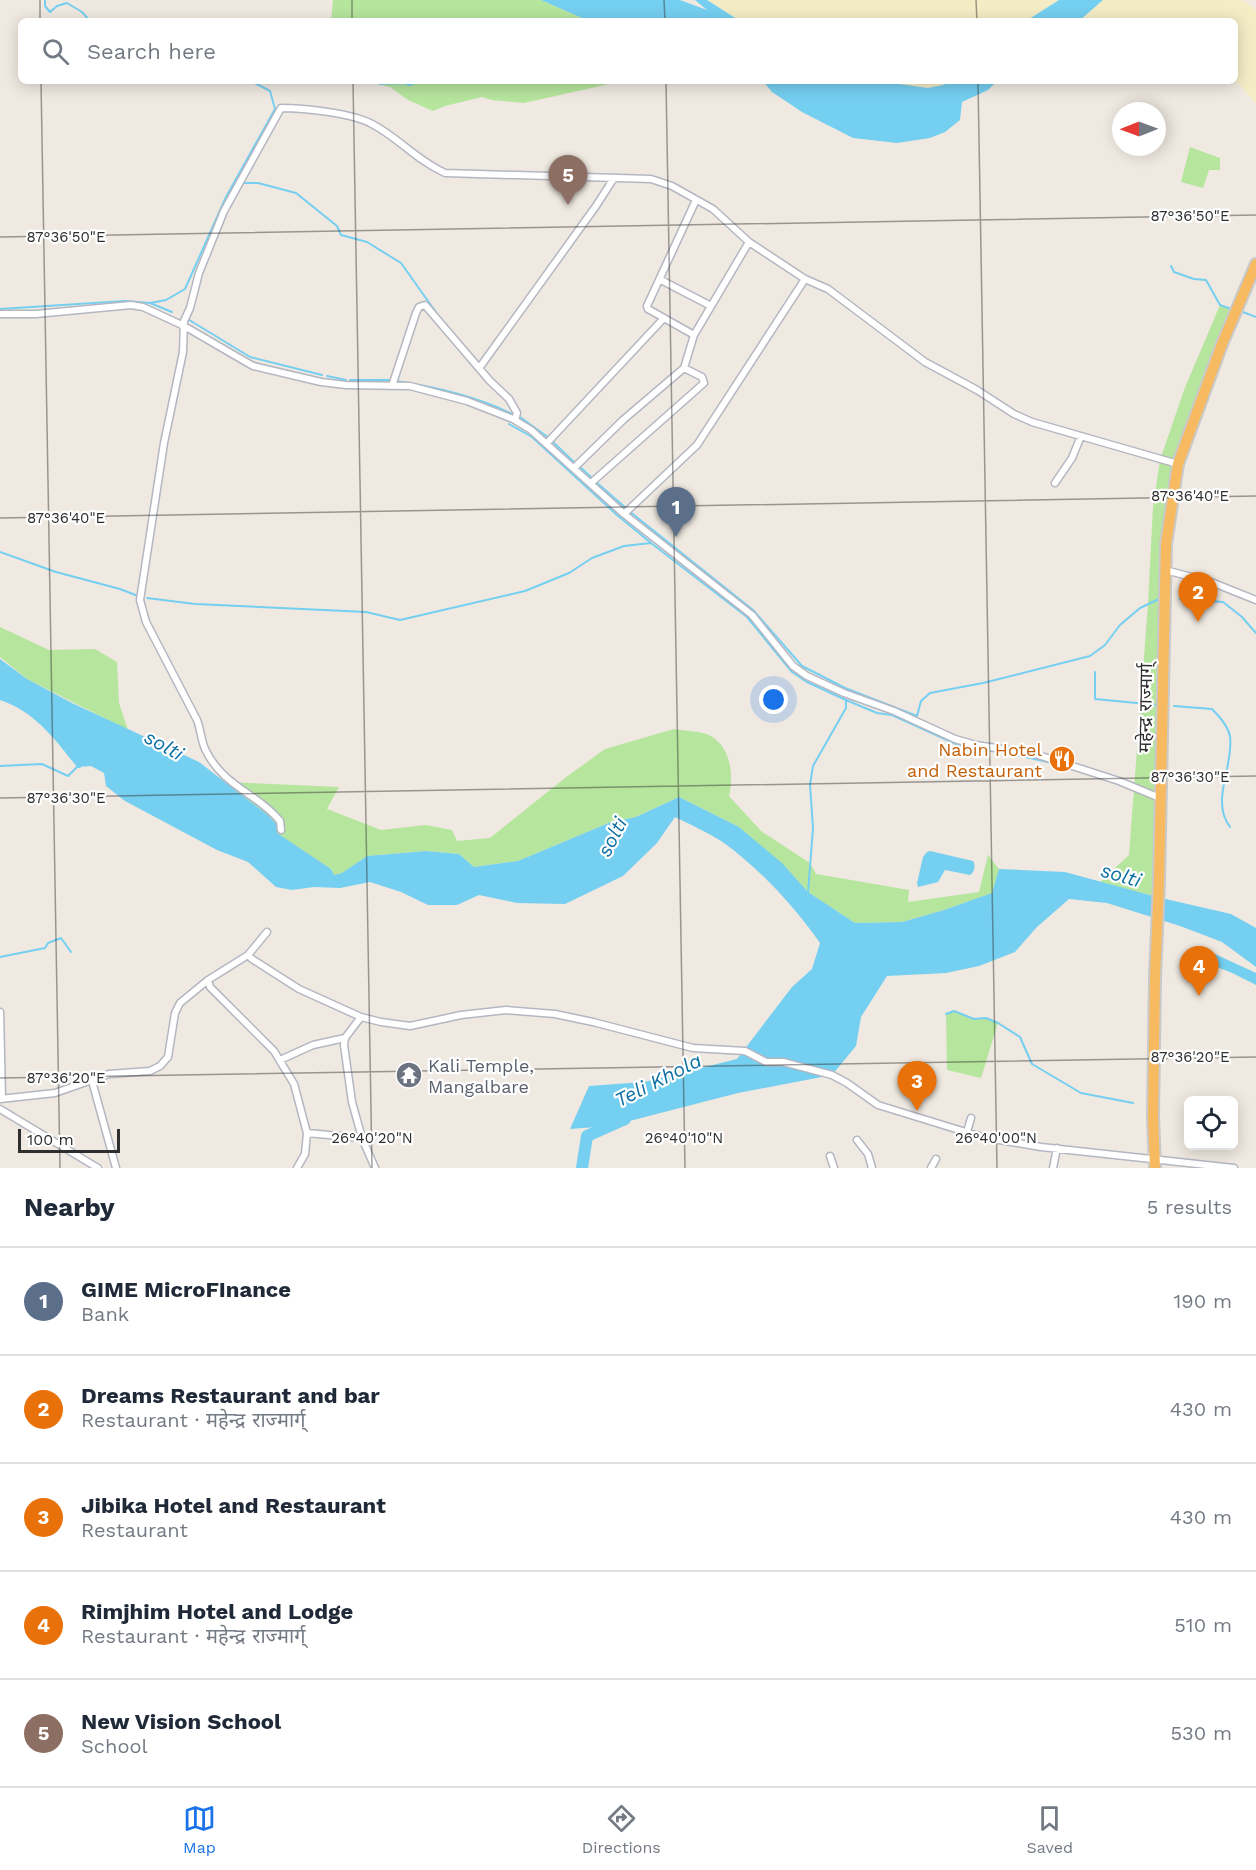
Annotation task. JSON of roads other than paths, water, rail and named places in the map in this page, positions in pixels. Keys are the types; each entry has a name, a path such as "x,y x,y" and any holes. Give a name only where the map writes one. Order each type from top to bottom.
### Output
{"highway":[{"name":"महेन्द्र राज्मार्ग्","path":"1155,1164 1153,1116 1155,978 1166,544 1178,464 1222,344 1256,264"}],"street":[{"path":"281,830 280,820 273,812 227,780 205,750 197,720 142,611 140,600 164,443 183,351 183,326 199,273 224,211 281,108 298,107 361,119 381,130 426,165 445,173 662,181 712,209 749,242 805,279 828,289 925,362 977,390 1014,414 1032,422 1178,464"},
{"path":"480,368 614,178"},
{"path":"694,335 648,309 647,306 696,200"},
{"path":"574,468 622,420 684,368 694,335 749,242"},
{"path":"624,514 697,445 805,279"},
{"path":"661,280 711,306"},
{"path":"0,314 36,314 131,305 143,307 183,326 253,366 321,382 346,385 410,386 467,401 514,420 547,443 624,514 752,615 794,666 807,676 844,693 894,711 955,739 976,745 1035,754 1119,780 1160,798"},
{"path":"392,386 413,323 421,305 425,305 509,399 517,413 514,420"},
{"path":"547,443 664,318"},
{"path":"591,483 704,383 702,377 684,368"},
{"path":"1055,483 1072,458 1081,436"},
{"path":"1165,569 1211,582 1256,600"},
{"path":"0,1012 1,1099 55,1093 109,1074 150,1071 165,1062 177,1008 208,980 248,955 267,932"},
{"path":"248,955 300,989 362,1017 381,1022 410,1026 461,1015 506,1010 555,1014 693,1048 746,1051 766,1062 783,1062 832,1075 878,1105 982,1137 1155,1164 1234,1168"},
{"path":"208,980 210,987 274,1050 294,1084 307,1132 305,1154 297,1168"},
{"path":"280,1060 313,1045 345,1038 362,1017"},
{"path":"345,1038 352,1102 362,1138 375,1168"},
{"path":"92,1081 116,1168"},
{"path":"0,1109 98,1168"},
{"path":"967,1132 971,1118"},
{"path":"307,1132 362,1138"},
{"path":"857,1140 868,1154 872,1168"},
{"path":"1053,1168 1057,1148"},
{"path":"830,1156 834,1168"},
{"path":"931,1168 936,1159"}],"water":[{"path":"541,0 680,0 707,10 695,0 707,0 735,18 654,18 582,18"},
{"path":"1059,0 1103,0 1082,18 1031,18"},
{"path":"765,84 899,84 928,88 946,84 994,84 988,90 962,102 960,120 945,132 930,138 897,143 853,138 802,112 772,92"},
{"name":"solti","path":"0,659 27,679 72,703 199,762 269,816 276,824 277,833 331,869 334,875 342,873 367,856 426,851 459,854 474,867 518,861 611,822 636,817 679,797 739,827 782,863 808,892 855,923 902,922 992,893 999,869 1065,872 1231,914 1256,928 1256,967 1222,942 1180,926 1107,903 1069,899 1037,927 1015,952 979,966 946,973 887,976 861,1017 856,1046 832,1075 738,1093 610,1126 570,1129 589,1086 644,1082 737,1059 792,987 812,969 820,943 776,889 738,854 724,843 675,817 657,843 623,876 565,904 517,903 479,895 457,905 428,905 401,892 370,882 340,888 314,887 292,890 276,887 248,862 217,850 125,801 106,786 104,773 91,766 77,767 52,736 34,719 0,700"},
{"path":"930,851 973,861 973,871 970,875 945,870 938,882 918,887 923,857"},
{"path":"1215,954 1256,973 1256,985 1216,967 1190,961 1190,956"}],"waterway":[{"path":"45,0 45,6 50,12 57,6 67,3 87,18"},
{"path":"150,303 166,300 185,289 226,197 275,109 270,91 257,84"},
{"path":"407,84 413,84"},
{"path":"243,183 258,183 296,193 337,226 341,235 367,242 401,263 440,318"},
{"path":"1171,266 1174,272 1194,279 1206,280 1220,305 1231,309"},
{"path":"0,309 125,301 150,303 172,312"},
{"path":"1243,312 1256,317"},
{"path":"186,318 250,357 322,375"},
{"path":"327,376 346,380"},
{"path":"350,380 391,380"},
{"path":"396,381 456,393 512,414"},
{"path":"520,414 520,417 549,438"},
{"path":"509,424 532,437 651,543"},
{"path":"553,442 576,464"},
{"path":"578,465 593,479"},
{"path":"596,482 627,509"},
{"path":"629,511 753,610 802,666 845,688 917,716 921,701 930,693 983,683 1090,656 1105,645 1120,625 1140,608 1159,599"},
{"path":"147,598 195,604 366,612 400,620 525,591 569,573 592,558 624,546 651,543 747,617 792,672 807,682 846,700 846,708 813,766 810,785 813,828 808,893"},
{"path":"0,552 56,572 138,596"},
{"path":"1180,599 1223,602 1242,617 1256,633"},
{"path":"1095,672 1095,699 1157,705"},
{"path":"846,700 877,713 892,715 967,749 1007,752"},
{"path":"1174,706 1212,709 1227,729 1230,736 1230,747 1222,806 1224,817 1230,827"},
{"path":"1012,754 1048,762"},
{"path":"0,766 42,764 68,776 80,767"},
{"path":"0,957 45,948 48,943 61,938 71,952"},
{"path":"946,1014 954,1011 974,1019 986,1018 998,1023 1020,1037 1032,1064 1081,1093 1133,1103"},
{"name":"Teli Khola","path":"582,1168 587,1136 625,1119"}],"place":[{"name":"New Vision School","path":"568,205"},
{"name":"GIME MicroFInance","path":"676,537"},
{"name":"Dreams Restaurant and bar","path":"1198,622"},
{"name":"Nabin Hotel and Restaurant","path":"1062,759"},
{"name":"Rimjhim Hotel and Lodge","path":"1199,996"},
{"name":"Kali Temple, Mangalbare","path":"409,1075"},
{"name":"Jibika Hotel and Restaurant","path":"917,1111"}]}
